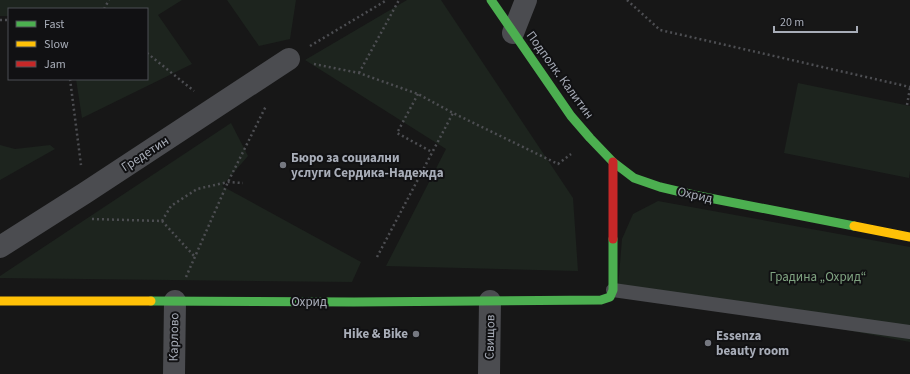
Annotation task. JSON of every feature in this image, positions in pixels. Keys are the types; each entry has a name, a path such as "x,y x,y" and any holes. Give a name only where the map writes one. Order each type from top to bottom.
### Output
{"street":[{"name":"Подполк. Калитин","path":"491,0 571,116 612,162"},
{"path":"513,33 526,0"},
{"name":"Гредетин","path":"0,247 289,59"},
{"path":"612,162 613,290"},
{"name":"Охрид","path":"612,162 634,178 660,187 910,237"},
{"name":"Охрид","path":"0,301 354,302 601,300 610,298 613,290"},
{"name":"Карлово","path":"174,374 175,301"},
{"name":"Свищов","path":"489,374 490,301"}],"lane":[{"path":"613,290 910,332"}],"path":[{"path":"289,59 387,0"},
{"path":"359,73 399,0"},
{"path":"627,0 630,1 660,30 910,88 907,105"},
{"path":"148,54 214,108"},
{"path":"289,59 359,73 418,94 453,113 558,164 590,138"},
{"path":"70,80 85,193"},
{"path":"418,94 397,133 432,152"},
{"path":"175,301 228,182 268,100"},
{"path":"378,256 453,113"},
{"path":"162,221 171,206 197,189 228,182 243,183"},
{"path":"86,219 162,221 195,257"}],"green space":[{"path":"0,0 182,0 158,15 192,64 82,118 76,80 148,80 148,8 8,8 8,16 0,16"},
{"path":"227,0 296,0 290,39 259,46"},
{"path":"407,0 441,0 573,198 578,271 386,266 446,149 305,60"},
{"path":"798,83 910,106 909,178 784,153"},
{"path":"231,123 248,156 222,186 361,262 352,282 0,278 0,276"},
{"path":"0,145 15,149 50,145 55,149 0,180"},
{"name":"Градина „Охрид“","path":"658,201 910,247 910,342 618,287 622,239 633,214"}],"traffic: fast":[{"path":"491,0 571,116 613,162 634,178 660,187 694,195 854,226"},
{"path":"151,301 354,302 601,300 610,297 613,290 613,239"}],"traffic: slow":[{"path":"854,226 910,237"},
{"path":"0,301 151,301"}],"traffic: jam":[{"path":"613,162 613,239"}],"place":[{"name":"Бюро за социални услуги Сердика-Надежда","path":"283,165"},
{"name":"Hike & Bike","path":"416,334"},
{"name":"Essenza beauty room","path":"708,343"}]}
